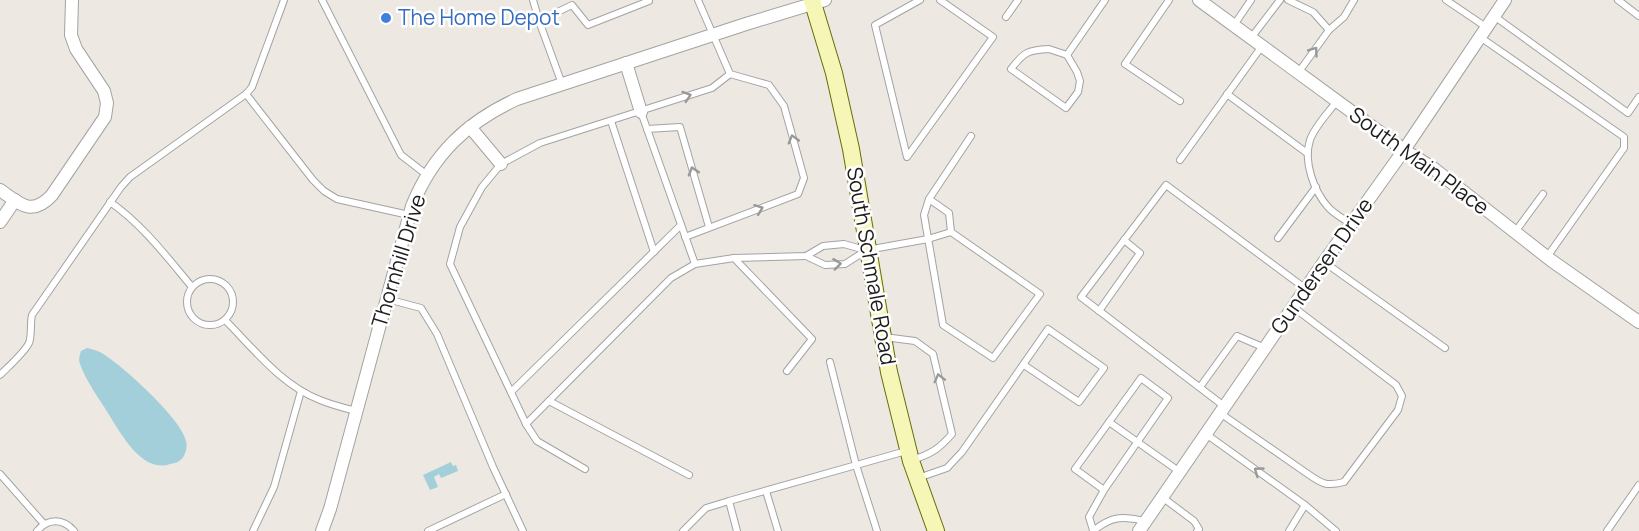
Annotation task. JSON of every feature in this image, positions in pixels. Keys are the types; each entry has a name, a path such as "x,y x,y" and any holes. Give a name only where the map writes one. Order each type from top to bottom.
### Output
{"main road":[{"name":"South Schmale Road","path":"817,1 844,112 889,372 910,455 936,531"}],"street":[{"path":"0,190 27,207 37,207 45,203 105,117 107,103 104,91 76,50 71,35 72,0"},
{"name":"South Main Place","path":"1199,0 1404,150 1433,168 1547,257 1639,322"},
{"name":"Gundersen Drive","path":"1142,526 1404,150 1505,0"},
{"name":"Thornhill Drive","path":"322,531 357,411 409,215 427,175 449,146 480,119 517,99 817,1"},
{"path":"626,63 640,112"},
{"path":"470,127 501,164"},
{"path":"0,222 15,200"}],"lane":[{"path":"0,375 28,345 32,315 121,187 130,177 246,94 252,87 284,0"},
{"path":"322,0 401,155 427,175"},
{"path":"533,0 562,84"},
{"path":"539,21 572,5 588,25 648,0"},
{"path":"698,0 730,74"},
{"path":"920,0 912,2 875,25 907,157 993,38 940,0"},
{"path":"1006,17 1018,0"},
{"path":"1067,55 1106,0"},
{"path":"1169,0 1125,64 1180,101"},
{"path":"1234,26 1251,0"},
{"path":"1251,38 1280,0"},
{"path":"1288,0 1313,12 1329,30"},
{"path":"1298,73 1329,30 1344,17 1354,0"},
{"path":"1446,0 1483,32 1624,137 1624,148 1547,257"},
{"path":"1618,0 1639,16"},
{"path":"1494,16 1628,113 1639,98"},
{"path":"1180,160 1262,46"},
{"path":"1048,49 1067,55 1080,81 1078,92 1066,108 1011,69 1021,56 1031,50 1048,49"},
{"path":"585,469 537,441 526,424 450,264 460,228 482,187 501,164 540,143 712,88 730,74"},
{"path":"685,237 798,194 804,178 784,106 769,84 730,74"},
{"path":"246,94 324,191 337,199 409,215"},
{"path":"1227,94 1308,153"},
{"path":"1337,101 1310,140 1308,153 1310,170 1316,187 1330,209 1351,224"},
{"path":"640,112 695,264"},
{"path":"611,121 654,252"},
{"path":"646,129 680,127 710,227"},
{"path":"929,199 949,213 951,231 1040,294 993,358 943,325 924,215 929,199 971,136"},
{"path":"1293,307 1396,385 1402,396 1398,410 1344,482 1330,486 1311,476 1222,410 1200,387 1081,297 1166,185 1306,289"},
{"path":"1278,238 1316,187"},
{"path":"1515,232 1543,194"},
{"path":"110,202 127,213 192,287"},
{"path":"511,392 681,225"},
{"path":"526,424 671,278 695,264 734,258 806,256 825,265 845,264 867,250 928,239 951,231"},
{"path":"1099,311 1140,254 1124,240"},
{"path":"806,256 823,246 844,244 867,250"},
{"path":"734,258 812,339 787,371"},
{"path":"1324,262 1445,348"},
{"path":"205,279 213,279 226,286 233,299 230,314 225,320 211,326 203,325 190,316 186,301 192,287 205,279"},
{"path":"387,299 421,308 436,334 467,408 524,531"},
{"path":"225,320 282,377 301,391 320,400 357,411"},
{"path":"918,478 947,468 962,452 1048,329 1104,368 1079,402 1024,365"},
{"path":"1200,387 1237,336 1265,348"},
{"path":"683,531 706,508 856,465 910,455 929,455 940,448 952,434 933,354 915,341 882,337"},
{"path":"830,362 856,465 877,531"},
{"path":"1104,490 1075,469 1141,378 1168,398 1104,490 1089,517 1093,531 1109,520 1126,517 1142,526"},
{"path":"254,531 274,487 301,391"},
{"path":"549,401 689,475"},
{"path":"1109,422 1180,472"},
{"path":"1205,434 1336,531"},
{"path":"0,474 44,524"},
{"path":"1607,531 1639,485"},
{"path":"766,491 778,531"},
{"path":"428,531 506,494"},
{"path":"1162,497 1194,521 1197,531"},
{"path":"729,501 736,531"},
{"path":"1289,531 1305,506"},
{"path":"37,531 44,524 52,521 67,524 74,531"}],"water":[{"path":"87,348 100,352 121,367 174,419 187,443 186,452 181,460 160,465 150,463 133,449 84,373 79,358 81,351"},
{"path":"451,462 453,466 456,465 458,471 441,478 439,474 434,477 438,487 430,490 423,475"}],"place":[{"name":"The Home Depot","path":"386,18"}]}
